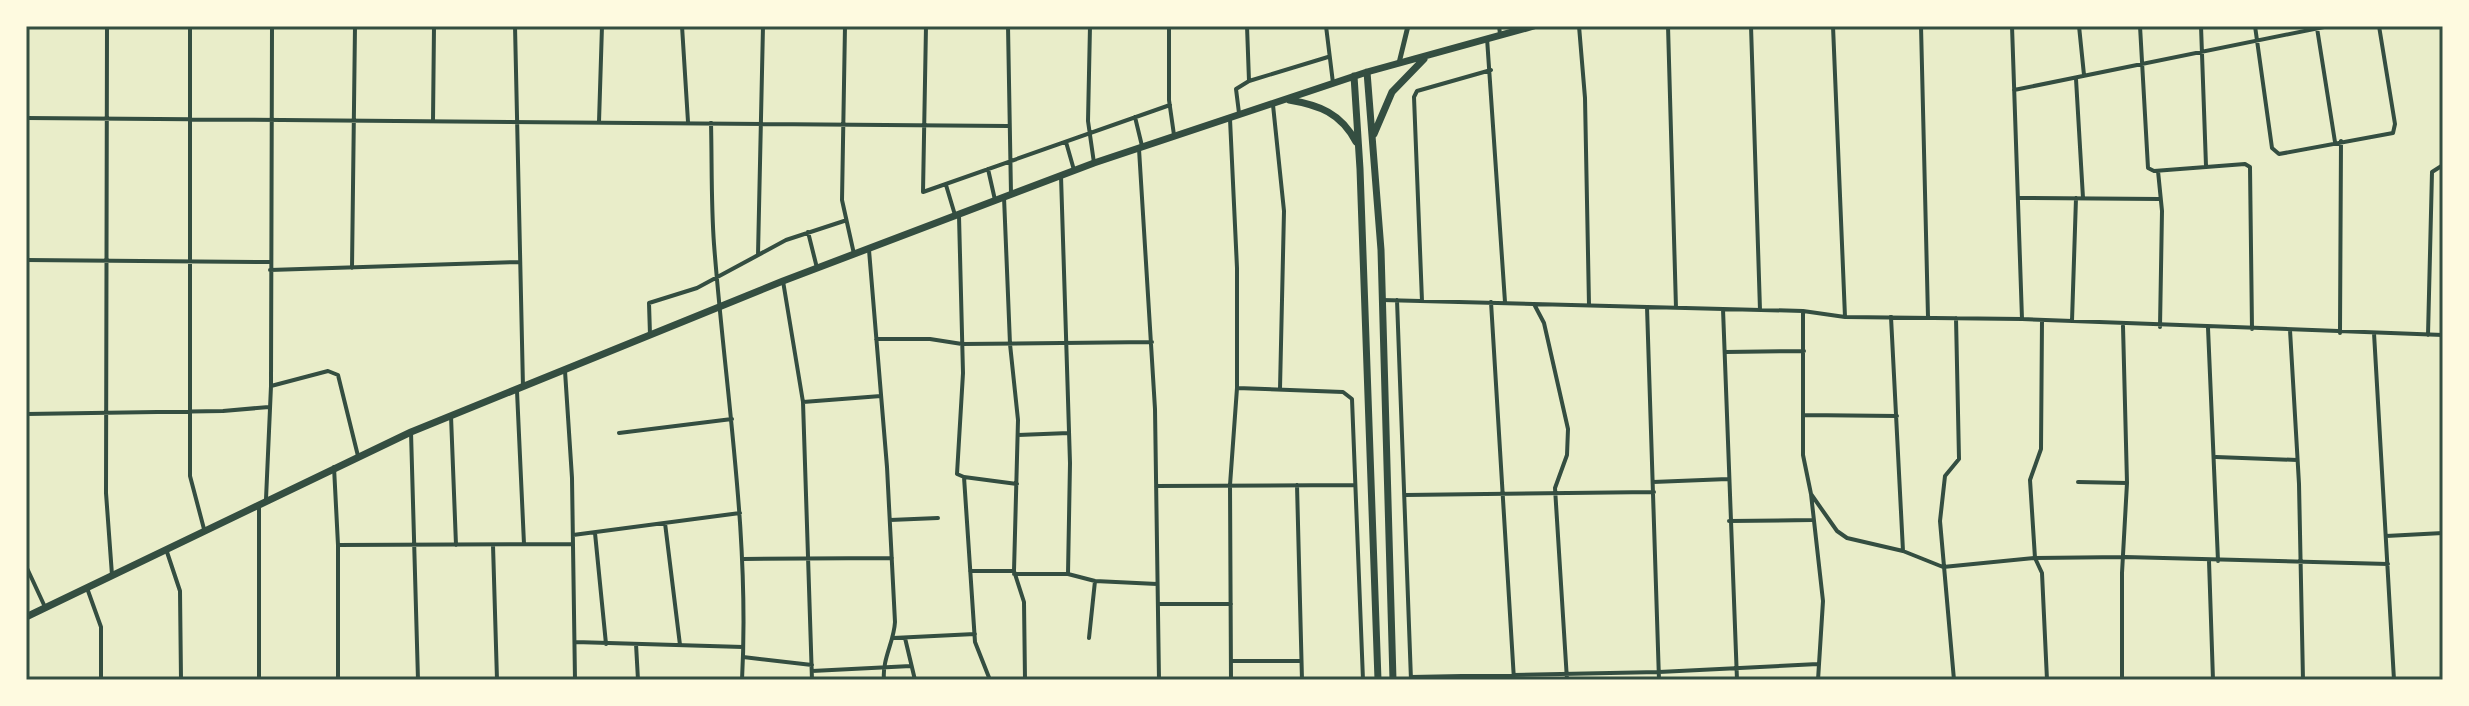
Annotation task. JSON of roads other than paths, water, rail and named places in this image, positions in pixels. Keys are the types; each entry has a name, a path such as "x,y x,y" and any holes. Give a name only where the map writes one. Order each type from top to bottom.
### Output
{"highway":[{"path":"26,617 411,432 783,281 1094,163 1354,76 1487,38 1500,30 1534,26"},
{"path":"1373,136 1392,92 1426,57"},
{"path":"1367,72 1382,300 1393,680"},
{"path":"1354,76 1378,680"},
{"path":"1287,100 1317,106 1338,116 1358,146"},
{"path":"1365,380 1382,379"}],"street":[{"path":"107,26 106,493 112,575"},
{"path":"190,26 190,476 204,529"},
{"path":"259,680 262,501 271,386 269,120 272,26"},
{"path":"352,268 355,26"},
{"path":"433,121 434,26"},
{"path":"515,26 524,544"},
{"path":"599,122 602,26"},
{"path":"682,26 688,122"},
{"path":"758,255 763,26"},
{"path":"845,26 844,221 854,254"},
{"path":"926,26 921,189 925,192 1170,105"},
{"path":"1008,26 1009,162 1003,197 1018,435 1014,573 1024,602 1025,680"},
{"path":"1090,26 1089,134 1094,163"},
{"path":"1169,26 1170,105 1175,137"},
{"path":"1247,26 1249,81"},
{"path":"1326,26 1333,83"},
{"path":"1399,63 1408,26"},
{"path":"1579,26 1585,98 1589,305"},
{"path":"1668,26 1676,308"},
{"path":"1751,26 1760,310"},
{"path":"1833,26 1845,317"},
{"path":"1921,26 1928,317"},
{"path":"2012,26 2022,319"},
{"path":"2079,26 2084,76"},
{"path":"2140,26 2148,168 2158,171 2245,164 2250,167 2252,329"},
{"path":"2201,26 2206,166"},
{"path":"2255,26 2275,153 2393,133 2395,129 2379,26"},
{"path":"2014,90 2329,26"},
{"path":"2317,27 2338,142 2340,333"},
{"path":"1487,38 1505,302"},
{"path":"1231,680 1230,485 1237,388 1236,89 1249,81 1328,57"},
{"path":"1422,301 1414,97 1417,91 1491,70"},
{"path":"2076,79 2083,198"},
{"path":"1273,105 1284,211 1280,390"},
{"path":"1135,117 1141,149 1152,342 1159,680"},
{"path":"26,118 1008,126"},
{"path":"711,123 717,277 740,513 742,680"},
{"path":"1066,142 1074,171"},
{"path":"2428,335 2432,172 2443,165"},
{"path":"988,169 1003,197"},
{"path":"2158,171 2161,199 2160,327"},
{"path":"1061,175 1069,433 1068,574"},
{"path":"946,185 957,214 962,344 957,474 1017,484"},
{"path":"2018,198 2161,199"},
{"path":"2072,321 2076,198"},
{"path":"650,335 648,304 717,277 808,232 844,221"},
{"path":"808,232 818,268"},
{"path":"868,248 892,558 893,638 883,668 884,680"},
{"path":"26,260 269,262"},
{"path":"270,270 519,262"},
{"path":"783,281 803,402 812,680"},
{"path":"1382,300 1803,311 1845,317 2022,319 2123,326 2443,335"},
{"path":"1397,300 1411,679 1566,677 1818,664"},
{"path":"1491,302 1514,677"},
{"path":"1534,304 1544,323 1568,429 1567,455 1555,492 1566,677"},
{"path":"1647,307 1659,680"},
{"path":"1723,309 1737,680"},
{"path":"1803,311 1803,455 1811,494 1823,601 1818,680"},
{"path":"1891,317 1903,551"},
{"path":"1954,680 1940,521 1942,484 1959,459 1956,318"},
{"path":"2042,320 2041,449 2030,480 2035,558 2042,573 2047,680"},
{"path":"2122,680 2127,483 2123,326"},
{"path":"2208,328 2218,561"},
{"path":"2290,330 2303,680"},
{"path":"2374,333 2394,680"},
{"path":"876,339 930,339 962,344 1152,342"},
{"path":"1725,352 1804,351"},
{"path":"565,370 573,535 575,680"},
{"path":"271,386 328,371 338,375 358,456"},
{"path":"26,382 26,424"},
{"path":"1237,388 1349,394 1363,680"},
{"path":"803,402 881,396"},
{"path":"26,414 108,410 189,412 269,407"},
{"path":"1803,415 1897,416"},
{"path":"451,416 456,545"},
{"path":"619,433 732,419"},
{"path":"411,432 418,680"},
{"path":"1018,435 1069,433"},
{"path":"2215,457 2297,460"},
{"path":"334,467 338,545 338,680"},
{"path":"964,477 975,634 980,660 990,680"},
{"path":"1653,482 1728,479"},
{"path":"2078,482 2127,483"},
{"path":"1297,485 1302,680"},
{"path":"1156,486 1355,485"},
{"path":"1405,495 1654,492"},
{"path":"1811,494 1837,531 1847,538 1903,551 1943,567 2035,558 2125,557 2388,564"},
{"path":"573,535 740,513"},
{"path":"890,520 938,518"},
{"path":"1729,521 1812,520"},
{"path":"665,523 680,645"},
{"path":"595,533 606,644"},
{"path":"2386,536 2443,533"},
{"path":"338,545 573,544"},
{"path":"493,545 497,680"},
{"path":"166,548 180,591 181,680"},
{"path":"742,559 892,558"},
{"path":"2209,561 2213,680"},
{"path":"26,566 45,607"},
{"path":"970,571 1068,574 1095,581 1157,584"},
{"path":"1089,638 1095,581"},
{"path":"87,588 101,622 101,680"},
{"path":"1158,604 1231,604"},
{"path":"893,638 975,634"},
{"path":"905,638 915,680"},
{"path":"575,642 743,647"},
{"path":"636,644 638,680"},
{"path":"743,657 838,671 911,666"},
{"path":"1231,661 1302,661"},
{"path":"838,671 838,680"}]}
